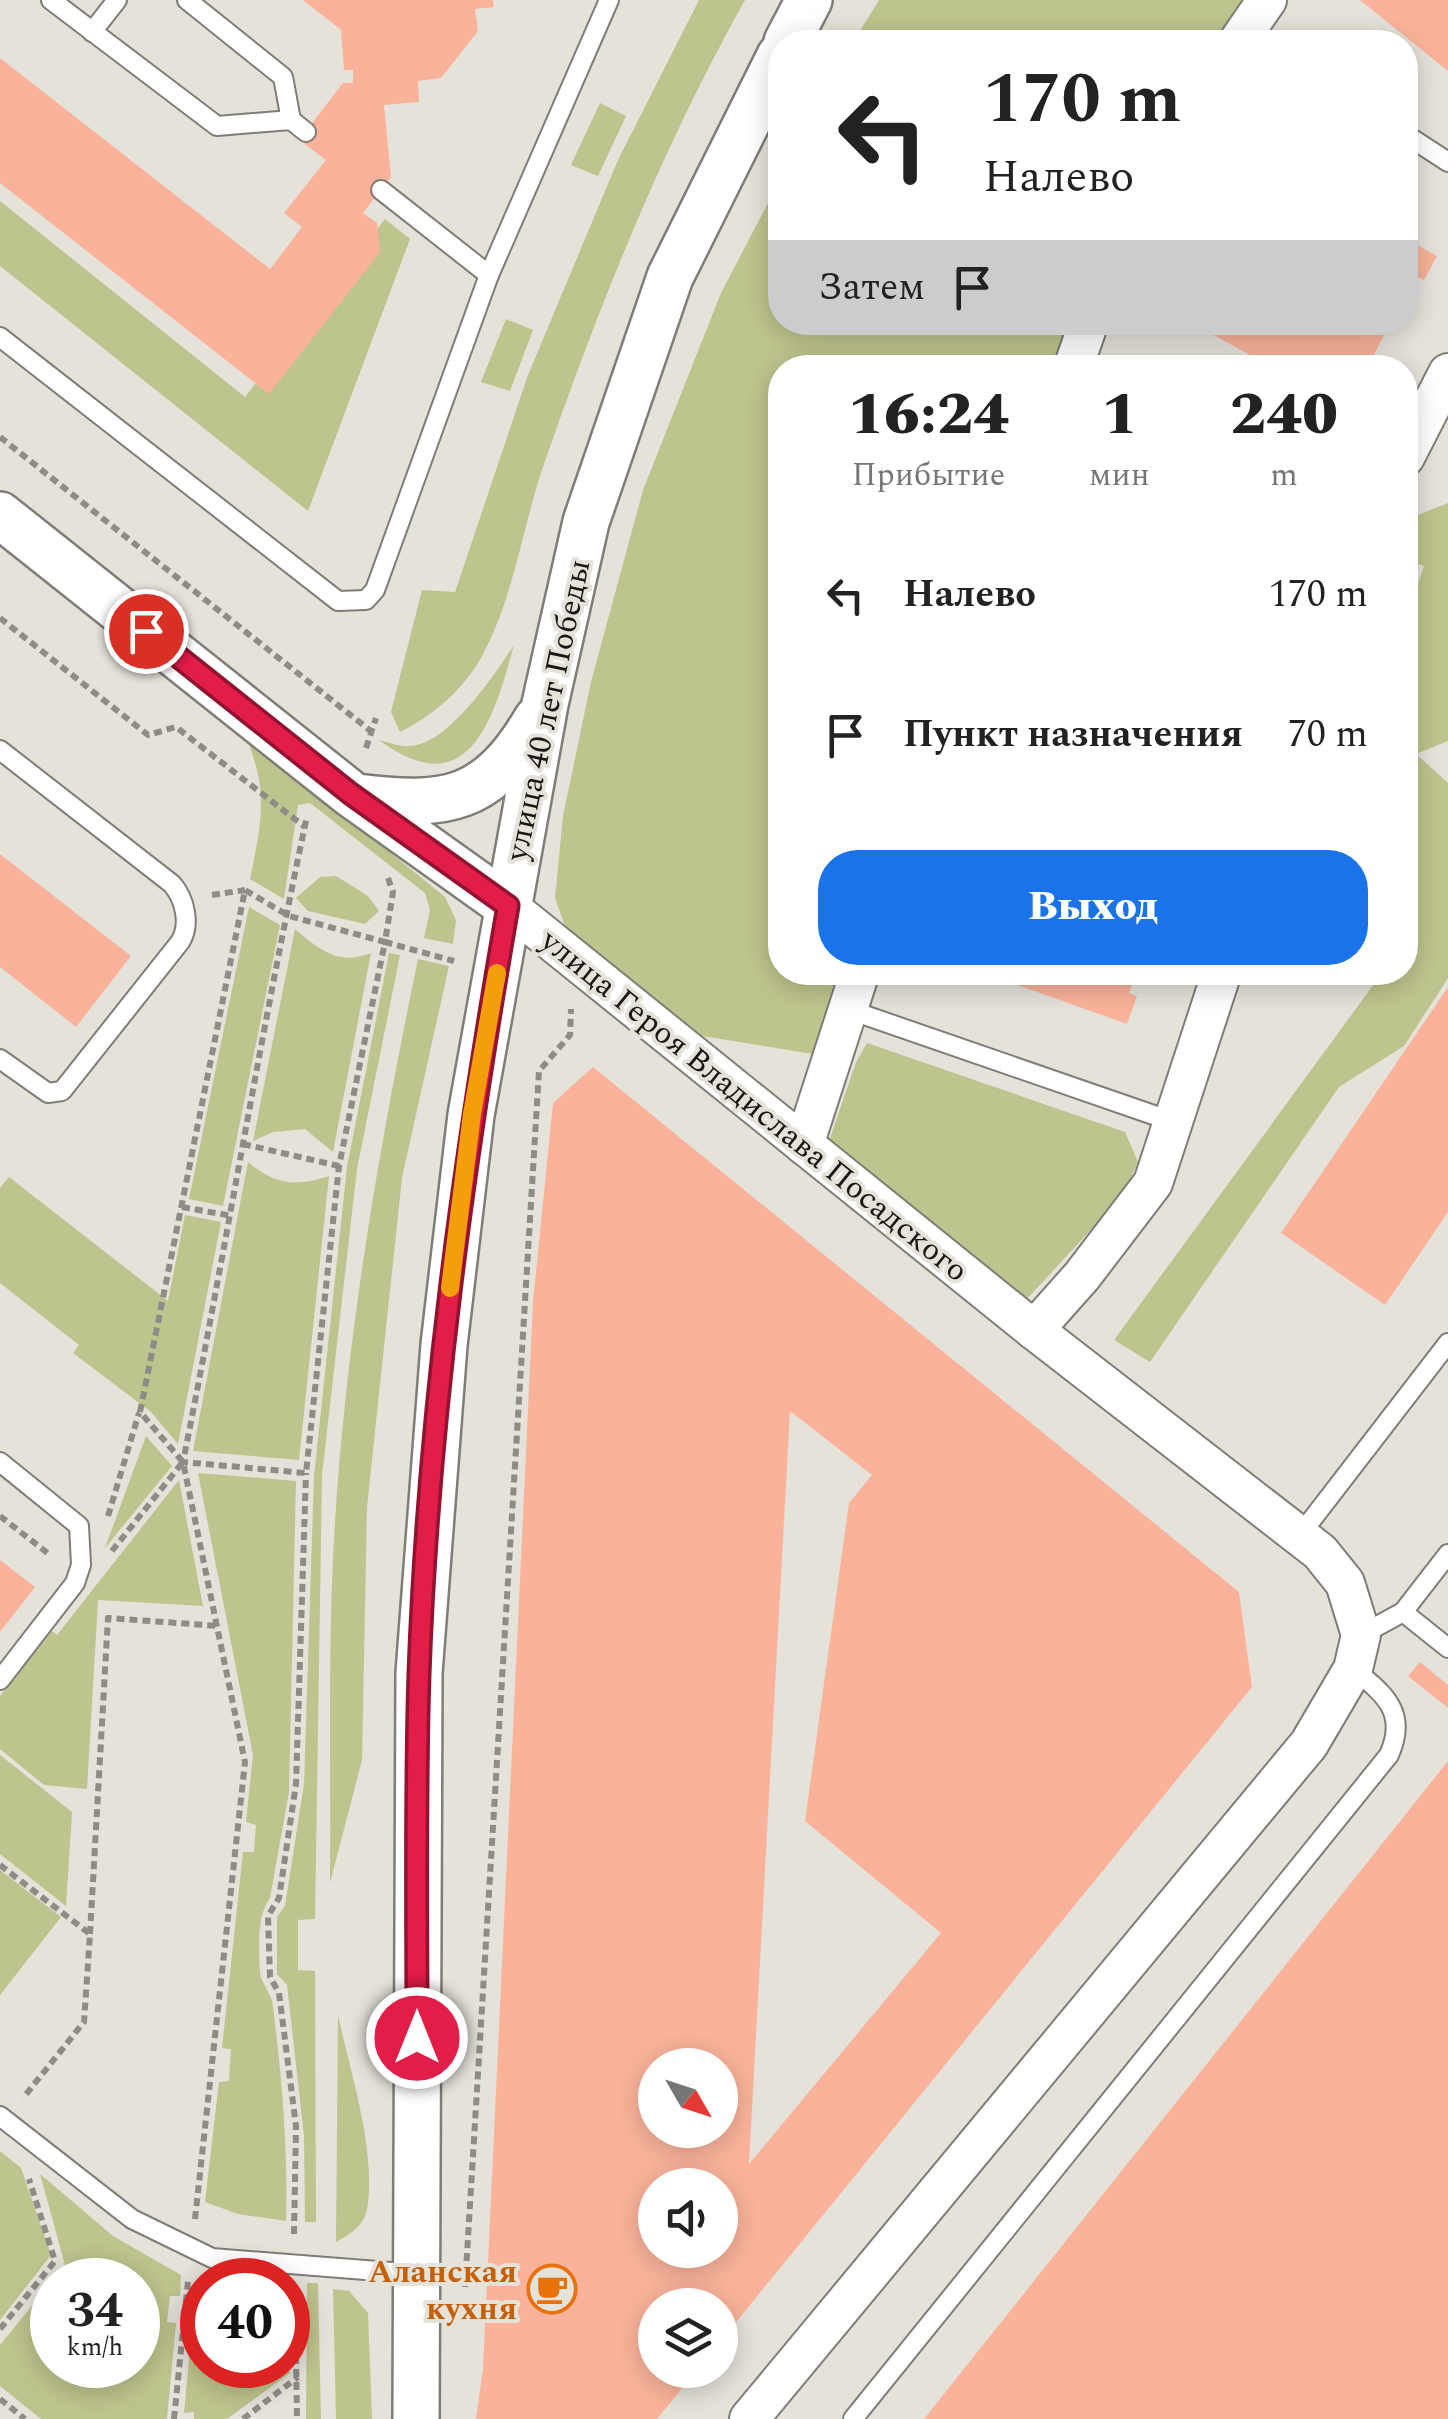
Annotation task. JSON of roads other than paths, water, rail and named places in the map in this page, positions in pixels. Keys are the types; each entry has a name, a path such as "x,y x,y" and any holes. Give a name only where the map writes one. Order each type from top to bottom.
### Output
{"street":[{"path":"793,30 809,0"},
{"name":"улица 40 лет Победы","path":"416,2419 419,1673 444,1345 472,1114 545,704 586,522 670,277 768,80"},
{"path":"1418,432 1448,374"},
{"name":"улица Героя Владислава Посадского","path":"0,515 347,793 508,906 1034,1330 1300,1535 1345,1583 1357,1652"},
{"path":"347,793 406,803 443,800 478,788 513,759 545,704"},
{"path":"804,1145 855,985"},
{"path":"1034,1330 1082,1276 1152,1183 1218,985"},
{"path":"749,2419 1308,1744 1357,1652"}],"lane":[{"path":"52,0 218,126 290,120 306,132"},
{"path":"92,32 118,0"},
{"path":"187,0 283,78 290,120"},
{"path":"0,337 338,601 350,604 366,600 375,590 489,275 608,0"},
{"path":"1418,142 1448,162"},
{"path":"381,190 489,275"},
{"path":"0,750 172,884 180,893 186,925 180,942 62,1091 48,1093 0,1059"},
{"path":"846,1010 1171,1121"},
{"path":"1300,1535 1448,1343"},
{"path":"0,1462 79,1526 81,1565 74,1584 0,1680"},
{"path":"853,2419 1389,1755 1398,1721 1393,1706 1357,1652 1403,1612 1448,1554"},
{"path":"1403,1612 1448,1648"},
{"path":"3,2118 132,2219 212,2258 416,2274"}],"place":[{"name":"Аланская кухня","path":"552,2289"}]}
